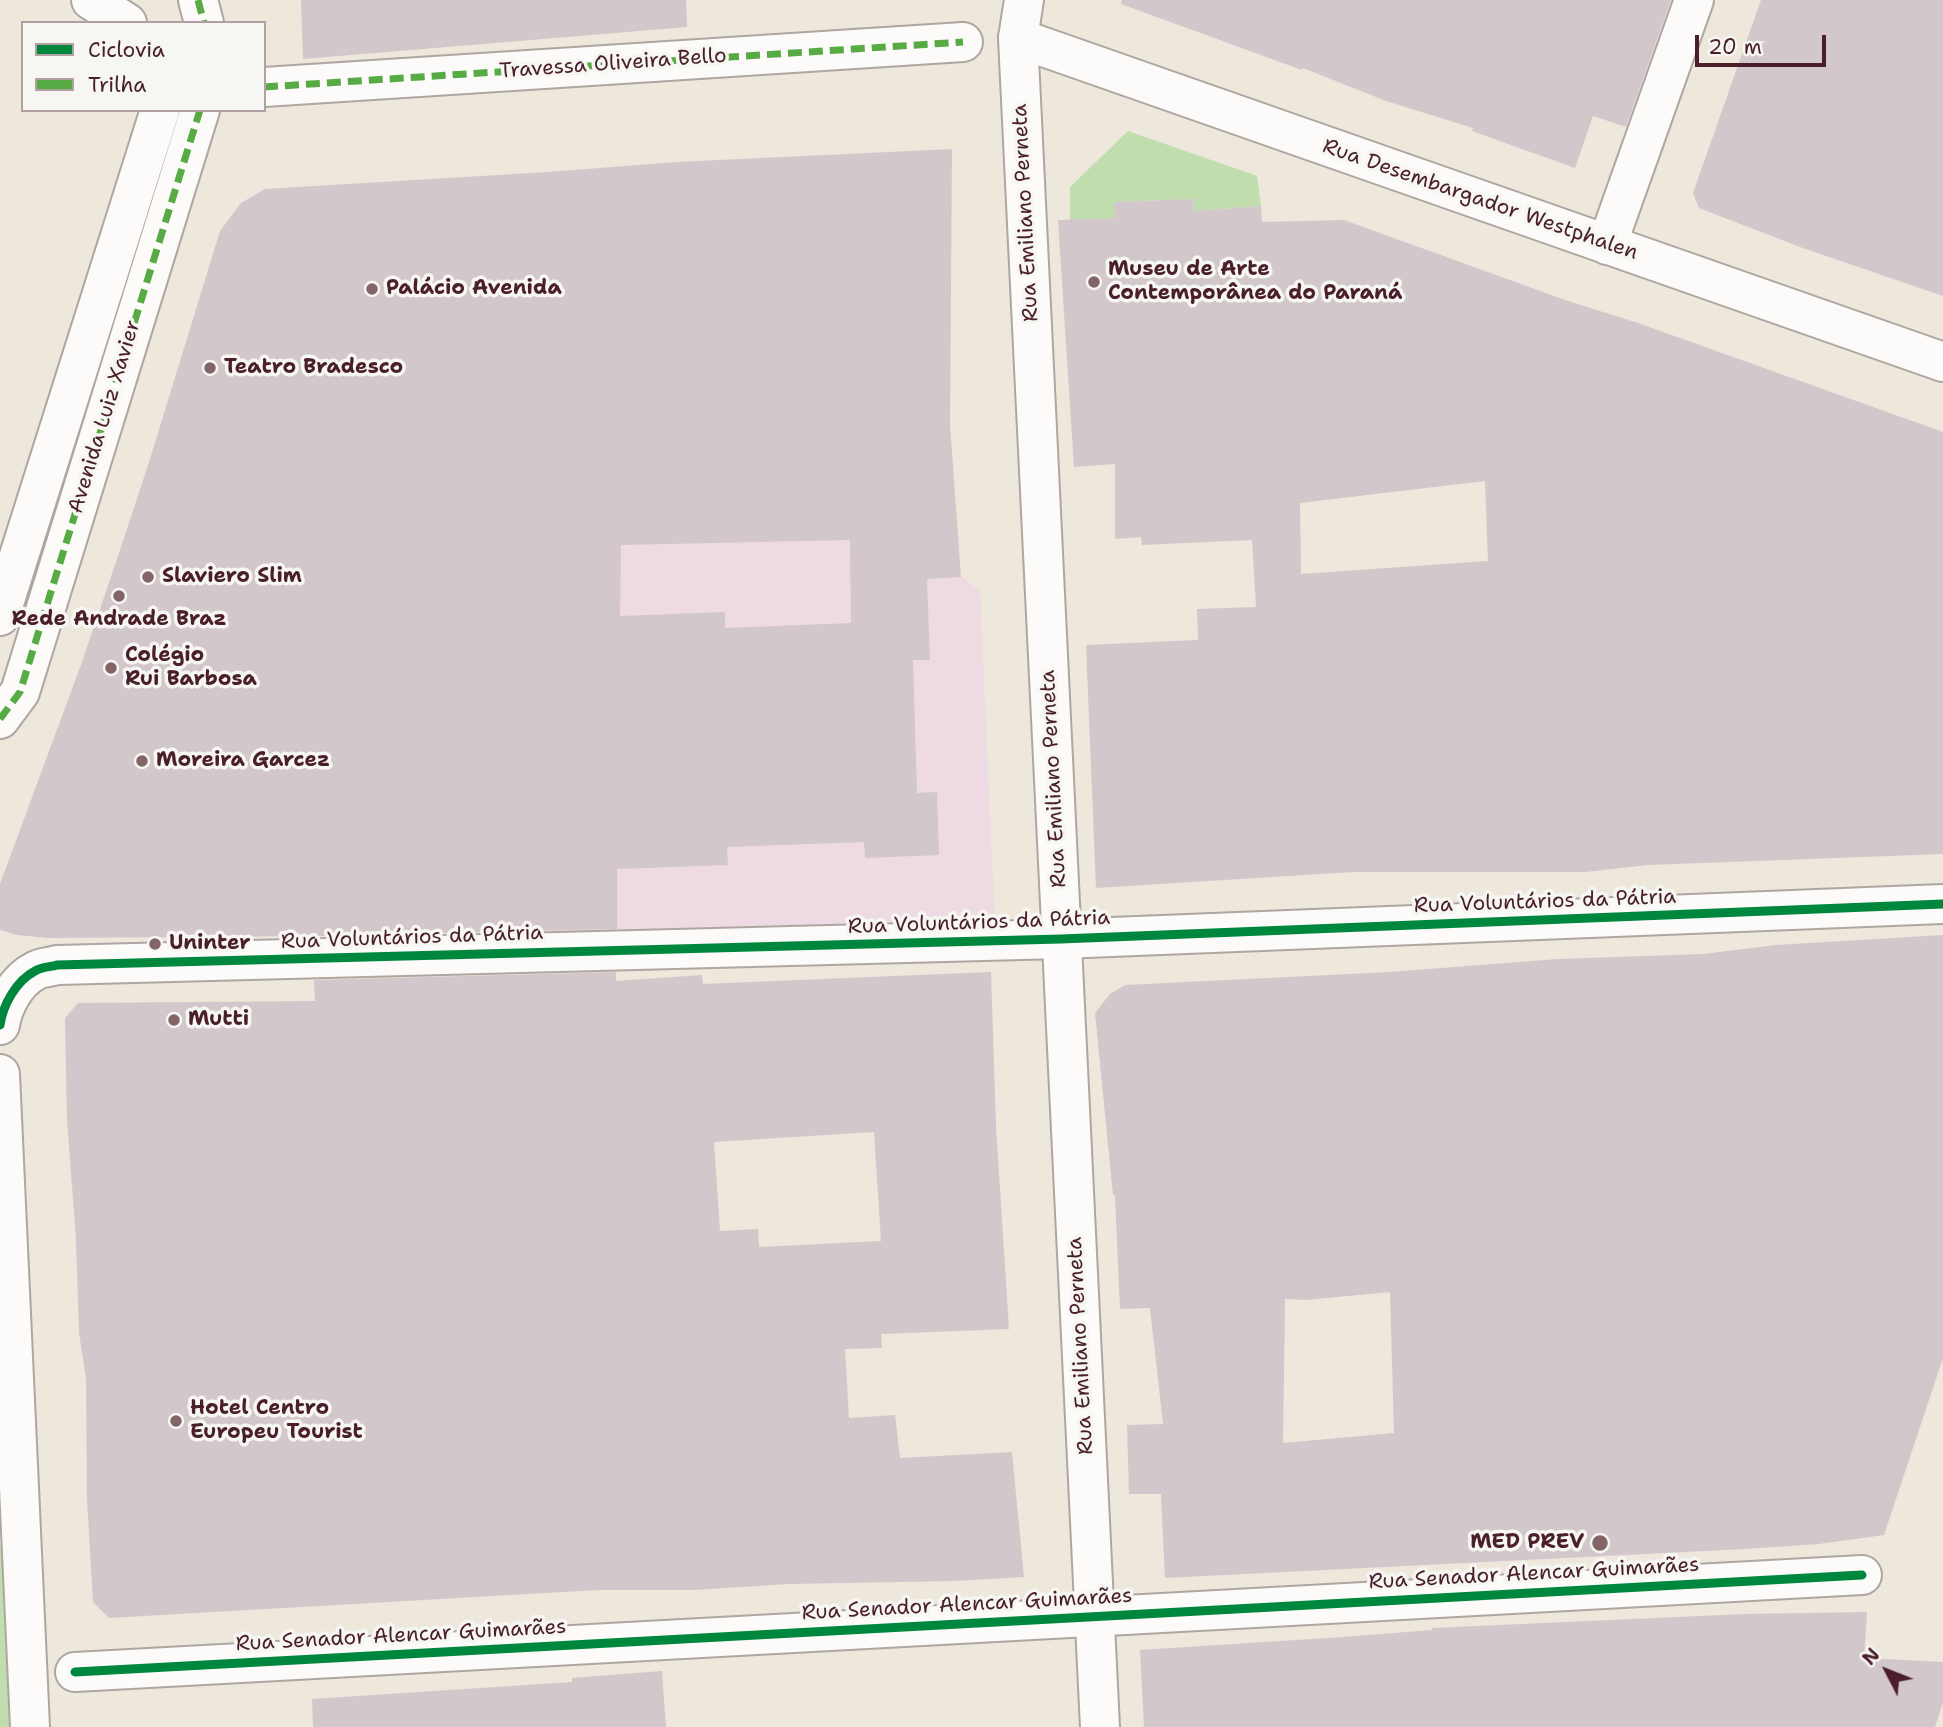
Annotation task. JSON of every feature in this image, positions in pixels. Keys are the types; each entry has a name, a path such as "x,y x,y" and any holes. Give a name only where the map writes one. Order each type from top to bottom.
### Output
{"street":[{"path":"90,0 124,21"},
{"path":"198,0 203,21"},
{"name":"Rua Emiliano Perneta","path":"1024,0 1018,38 1100,1727"},
{"path":"1607,244 1694,0"},
{"name":"Rua Desembargador Westphalen","path":"1018,38 1943,362"},
{"name":"Travessa Oliveira Bello","path":"266,87 962,42"},
{"name":"Avenida Luiz Xavier","path":"0,616 159,112"},
{"name":"Avenida Luiz Xavier","path":"0,719 20,692 199,112"},
{"name":"Rua Voluntários da Pátria","path":"0,1025 2,1010 20,983 36,970 57,965 1061,939 1943,904"},
{"path":"0,1074 30,1727"},
{"name":"Rua Senador Alencar Guimarães","path":"75,1672 1861,1575"}],"shaded area":[{"path":"950,426 961,576 980,591 995,926 522,944 518,836 536,460 847,427"}],"green space":[{"path":"1128,131 1257,176 1261,206 1194,211 1193,199 1114,202 1115,218 1070,220 1070,187"},
{"path":"11,1544 18,1727 0,1727 0,1545"}],"building":[{"path":"301,0 686,0 687,27 303,59"},
{"path":"1122,0 1671,0 1626,127 1593,116 1575,168 1472,131 1473,128 1386,101 1303,68 1302,70 1121,4"},
{"path":"1761,0 1943,0 1943,296 1800,247 1699,208 1693,193"},
{"path":"952,149 950,426 961,577 927,579 930,660 913,660 917,793 937,792 939,855 865,858 864,842 727,847 728,865 617,869 617,929 314,936 48,938 17,935 0,930 0,884 82,662 120,550 220,231 241,203 265,189 677,162","holes":["850,540 851,623 725,628 725,612 620,616 621,545"]},
{"path":"1193,199 1194,211 1261,206 1262,222 1344,220 1943,432 1943,854 1648,865 1586,872 1353,872 1096,888 1086,645 1198,640 1197,609 1256,607 1252,540 1142,545 1141,537 1115,539 1115,464 1074,467 1058,220 1115,218 1114,202","holes":["1485,481 1488,561 1301,574 1300,503"]},
{"path":"1943,935 1943,1358 1884,1535 1819,1544 1745,1549 1165,1578 1161,1494 1129,1494 1127,1425 1163,1424 1150,1308 1120,1309 1115,1195 1095,1013 1110,994 1125,985 1390,972 1558,959 1703,954 1776,945","holes":["1390,1292 1394,1433 1283,1443 1285,1299 1306,1300"]},
{"path":"616,972 616,981 702,975 703,984 991,972 996,1127 1009,1329 881,1334 882,1348 845,1349 849,1418 895,1415 900,1458 1012,1452 1024,1577 789,1584 694,1590 598,1590 109,1618 93,1602 87,1499 86,1379 79,1333 76,1239 67,1120 65,1018 78,1003 315,1001 314,980","holes":["874,1132 881,1241 759,1247 758,1229 720,1231 714,1142"]},
{"path":"1867,1612 1864,1658 1943,1662 1943,1702 1935,1727 1144,1727 1140,1650 1343,1637 1432,1628 1744,1614"},
{"path":"662,1671 666,1727 313,1727 312,1699 572,1682 572,1678"}],"marked path":[{"path":"198,0 203,21"},
{"path":"266,87 963,42"},
{"path":"0,719 20,692 199,112"}],"cycle path":[{"path":"0,1025 7,1002 16,987 37,970 57,965 1061,939 1943,904"},
{"path":"75,1672 1862,1575"}],"place":[{"name":"Museu de Arte Contemporânea do Paraná","path":"1094,282"},
{"name":"Palácio Avenida","path":"372,289"},
{"name":"Teatro Bradesco","path":"210,368"},
{"name":"Slaviero Slim","path":"148,577"},
{"name":"Rede Andrade Braz","path":"119,596"},
{"name":"Colégio Rui Barbosa","path":"111,668"},
{"name":"Moreira Garcez","path":"142,761"},
{"name":"Uninter","path":"155,944"},
{"name":"Mutti","path":"174,1020"},
{"name":"Hotel Centro Europeu Tourist","path":"176,1421"},
{"name":"MED PREV","path":"1600,1543"}]}
